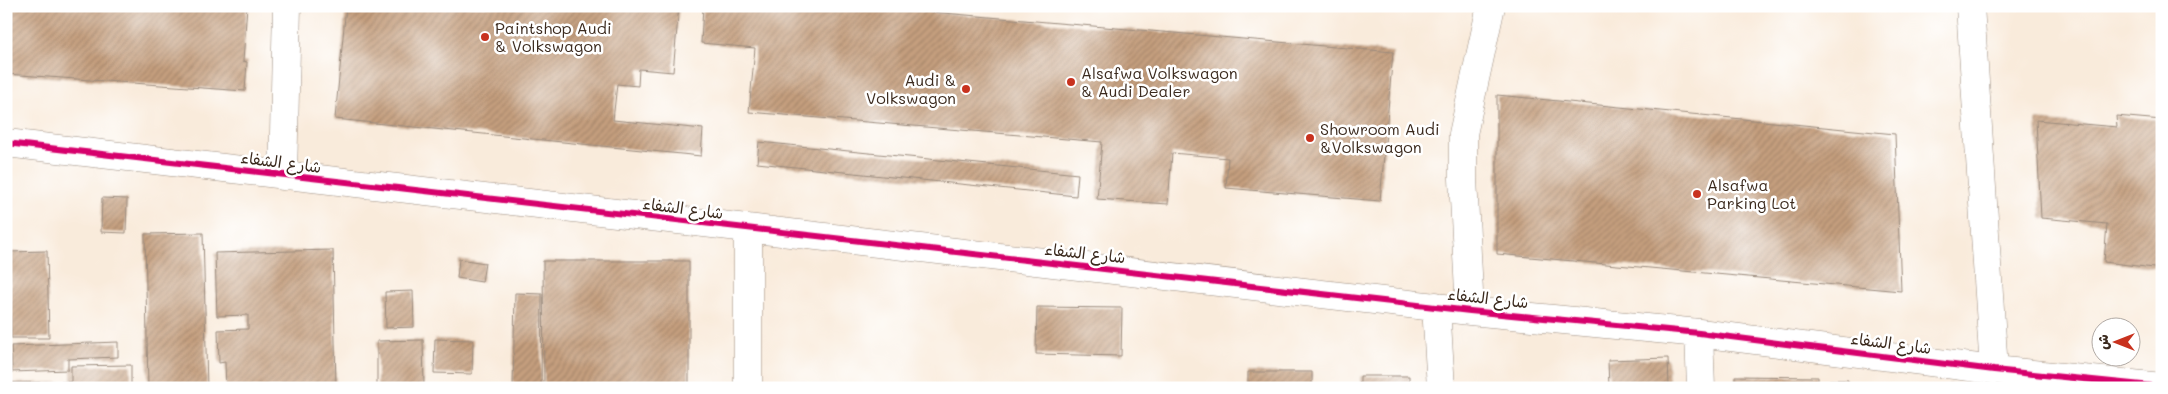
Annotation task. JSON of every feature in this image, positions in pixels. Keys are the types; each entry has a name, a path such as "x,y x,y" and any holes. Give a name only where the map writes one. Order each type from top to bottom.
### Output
{"street":[{"path":"282,176 287,6"},
{"path":"1470,312 1463,179 1463,134 1491,6"},
{"path":"1970,6 1994,370"},
{"name":"شارع الشفاء","path":"6,143 282,176 1436,306 1470,312 1699,333 1994,370 2149,387"},
{"path":"748,229 748,388"},
{"path":"1436,306 1441,388"},
{"path":"1699,333 1701,388"}],"building":[{"path":"6,6 247,6 243,61 247,62 245,91 6,74"},
{"path":"346,6 679,6 673,72 639,69 638,86 617,84 613,120 703,129 701,156 335,119"},
{"name":"Alsafwa Volkswagon & Audi Dealer","path":"703,6 862,6 1393,52 1380,201 1226,188 1228,158 1172,153 1168,204 1097,199 1102,142 749,112 755,48 701,43"},
{"name":"Alsafwa Parking Lot","path":"1497,95 1895,134 1901,291 1497,254"},
{"path":"2116,116 2162,120 2162,269 2104,262 2107,224 2041,218 2036,120 2117,127"},
{"path":"759,142 1078,174 1076,196 757,163"},
{"path":"102,198 127,199 126,233 101,232"},
{"path":"203,233 207,388 148,388 145,234"},
{"path":"333,250 336,388 226,388 225,362 219,363 218,330 248,329 248,315 217,316 215,253"},
{"path":"47,251 49,338 11,338 9,252"},
{"path":"459,259 485,263 482,282 457,278"},
{"path":"543,261 689,261 689,388 544,388"},
{"path":"413,291 414,327 386,328 385,292"},
{"path":"515,293 542,294 541,388 513,388"},
{"path":"1037,307 1122,308 1121,356 1036,354"},
{"path":"435,339 473,340 472,374 434,373"},
{"path":"423,340 424,388 377,388 377,341"},
{"path":"118,342 118,357 68,359 68,370 12,372 11,346"},
{"path":"1668,358 1669,388 1609,388 1608,360"},
{"path":"131,365 131,388 6,388 6,383 71,382 71,366"},
{"path":"1248,372 1312,372 1312,388 1248,388"},
{"path":"1360,376 1409,376 1409,388 1360,388"},
{"path":"1735,376 1818,377 1818,388 1735,388"},
{"path":"1829,380 1848,380 1847,388 1829,388"},
{"path":"1948,384 1984,386 1984,388 1948,388"}],"cycle path":[{"path":"6,143 1470,311 1699,333 1994,370 2162,387"}],"place":[{"name":"Paintshop Audi & Volkswagon","path":"485,37"},
{"name":"Alsafwa Volkswagon & Audi Dealer","path":"1071,82"},
{"name":"Audi & Volkswagon","path":"966,89"},
{"name":"Showroom Audi &Volkswagon","path":"1310,138"},
{"name":"Alsafwa Parking Lot","path":"1697,194"}]}
